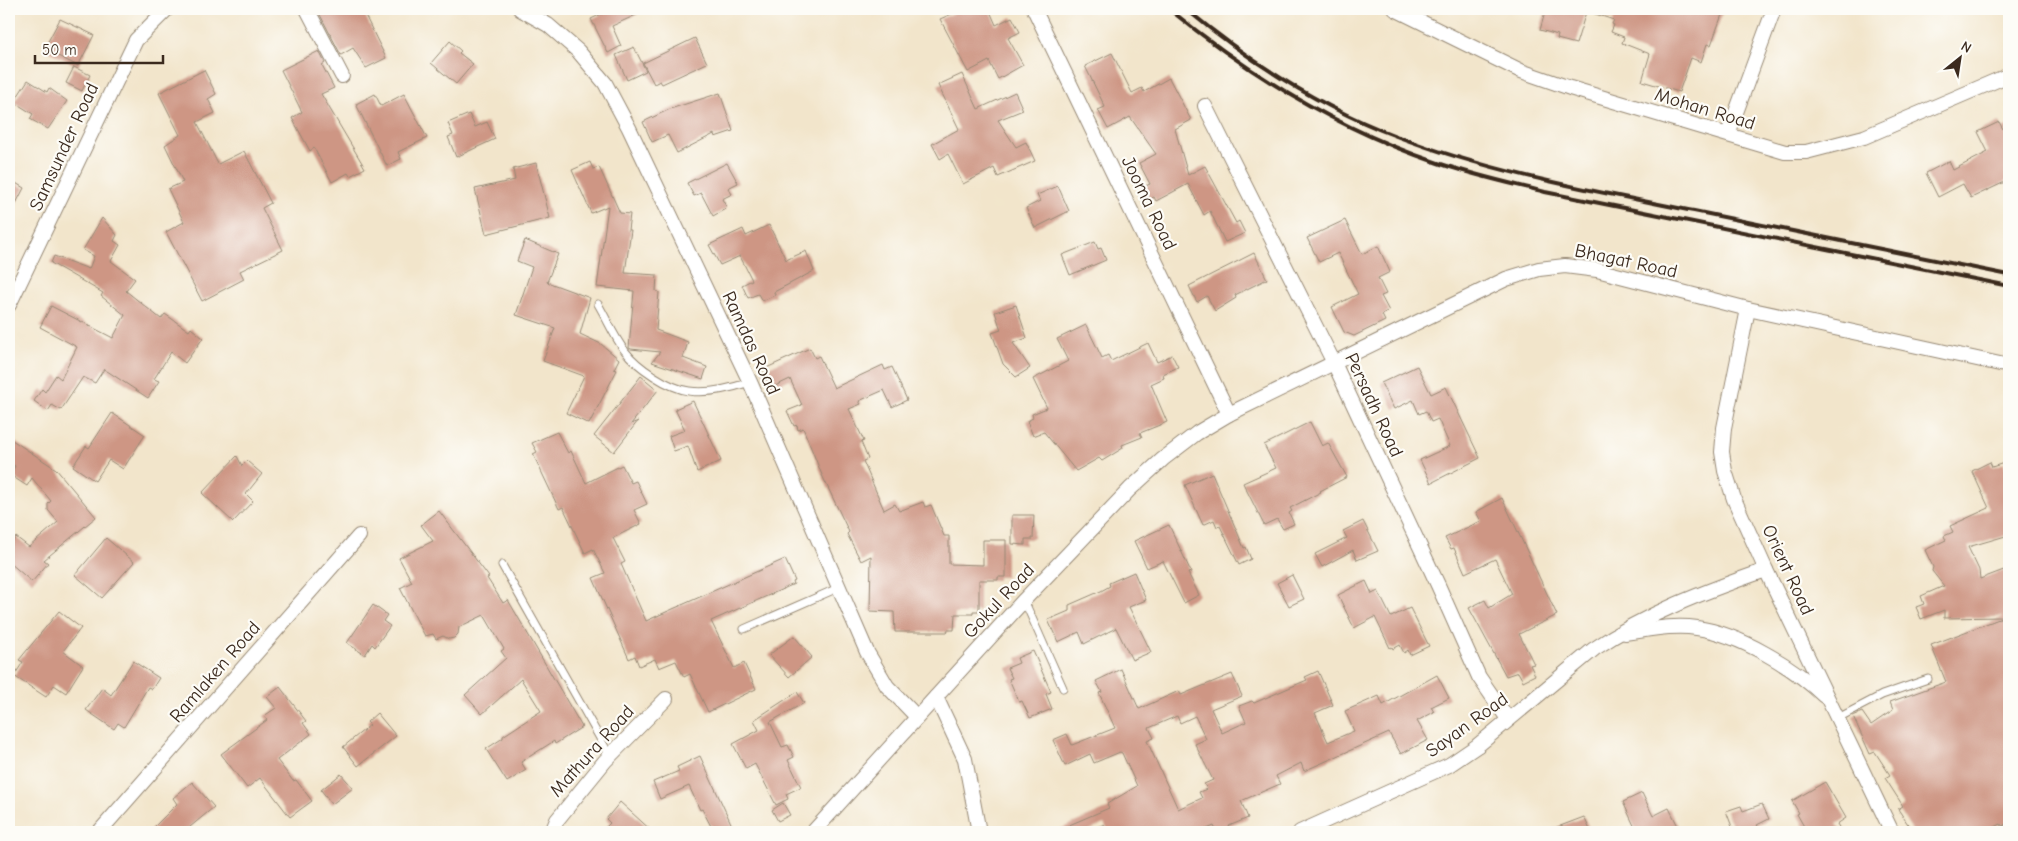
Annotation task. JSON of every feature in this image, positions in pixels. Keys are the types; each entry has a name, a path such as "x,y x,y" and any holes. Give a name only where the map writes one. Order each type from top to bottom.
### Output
{"street":[{"path":"307,9 342,76"},
{"name":"Ramdas Road","path":"520,9 548,25 578,51 605,83 633,136 750,382 867,652 887,686 917,717"},
{"name":"Jooma Road","path":"1034,9 1230,414"},
{"name":"Mohan Road","path":"1395,9 1521,71 1570,88 1785,152 1806,152 1864,137 2009,75"},
{"path":"1728,134 1774,9"},
{"name":"Samsunder Road","path":"9,305 136,40 165,10"},
{"name":"Persadh Road","path":"1205,106 1334,363 1479,677 1508,719"},
{"name":"Bhagat Road","path":"1230,414 1506,279 1539,269 1565,266 1597,270 1748,309 2009,366"},
{"name":"Orient Road","path":"1748,309 1724,428 1722,452 1725,471 1734,499 1766,570 1892,832"},
{"name":"Gokul Road","path":"813,832 1024,600 1130,489 1163,459 1197,434 1230,414"},
{"name":"Ramlaken Road","path":"99,832 359,536"},
{"name":"Sayan Road","path":"1300,832 1449,765 1477,746 1594,649 1614,635 1654,613 1766,570"},
{"name":"Sayan Road","path":"1614,635 1664,627 1697,628 1726,637 1778,661 1804,678 1831,703"},
{"path":"936,697 965,759 979,832"},
{"name":"Mathura Road","path":"552,832 557,820 610,756 666,699"}],"lane":[{"path":"598,304 625,351 644,369 666,383 689,391 734,387 750,382"},
{"path":"502,565 610,756"},
{"path":"744,629 838,588"},
{"path":"1024,600 1063,688"},
{"path":"1838,718 1882,695 1928,680"},
{"path":"2003,832 2009,828"}],"building":[{"path":"317,9 362,9 386,58 366,68 353,48 341,55"},
{"path":"612,9 649,9 612,26 621,46 608,53 591,19"},
{"path":"952,9 989,9 996,25 1012,17 1020,32 1008,38 1023,65 998,79 989,61 968,72 940,19 954,13"},
{"path":"1546,9 1587,9 1576,44 1557,39 1558,35 1540,30"},
{"path":"1589,9 1724,9 1711,45 1707,44 1701,62 1691,58 1679,92 1642,81 1650,54 1622,43 1624,37 1611,32 1614,20 1589,12"},
{"path":"60,19 94,35 78,66 44,49"},
{"path":"695,38 707,63 662,84 660,81 654,84 643,63"},
{"path":"450,41 461,51 459,53 473,64 456,84 431,63"},
{"path":"634,47 646,71 627,80 616,55"},
{"path":"319,51 325,63 322,65 334,88 321,94 365,168 350,176 348,173 332,182 314,148 310,151 292,118 302,112 281,70"},
{"path":"1112,53 1132,93 1142,88 1144,92 1169,78 1191,120 1175,129 1188,175 1205,166 1236,223 1239,221 1245,233 1225,242 1210,211 1204,215 1188,184 1156,201 1154,197 1149,200 1143,187 1150,184 1139,163 1156,154 1130,117 1108,129 1098,110 1105,107 1085,66"},
{"path":"74,67 90,75 82,91 66,83"},
{"path":"204,70 216,94 208,99 215,113 197,122 218,164 244,151 271,203 262,208 283,250 240,271 244,279 202,301 166,232 184,222 168,189 183,182 165,145 180,135 159,93"},
{"path":"962,74 978,109 1015,92 1023,110 998,120 1016,147 1026,142 1035,161 998,177 994,168 963,184 948,154 940,159 932,144 959,129 938,85"},
{"path":"28,80 47,92 49,88 67,101 48,129 30,119 33,114 14,102"},
{"path":"720,93 733,131 715,137 714,134 677,153 668,135 652,142 643,122 670,109"},
{"path":"375,94 381,106 404,94 427,138 398,152 401,159 387,166 356,104"},
{"path":"469,114 475,127 487,122 495,139 456,157 448,137 453,135 448,123"},
{"path":"1999,122 2003,129 2009,126 2009,180 1971,198 1963,184 1938,197 1926,173 1949,161 1953,170 1988,152 1978,132"},
{"path":"590,162 593,169 599,167 620,213 630,214 628,230 631,230 625,273 657,275 656,291 659,292 656,330 688,342 683,358 707,367 703,379 652,362 660,352 629,348 634,291 597,287 608,206 591,213 572,170"},
{"path":"536,163 550,218 486,234 475,189 515,180 513,169"},
{"path":"727,163 738,183 728,188 732,194 722,199 727,208 713,216 701,193 694,196 687,183"},
{"path":"9,179 24,188 9,217"},
{"path":"1058,186 1069,211 1035,228 1026,208 1040,201 1037,195"},
{"path":"102,218 117,235 114,241 120,245 111,261 135,279 126,291 161,319 165,314 189,331 191,328 203,338 185,363 171,352 154,379 159,381 148,398 104,369 95,383 83,377 61,410 52,405 48,411 34,401 42,389 45,392 56,375 61,379 77,347 40,327 51,306 113,338 125,315 101,296 103,293 51,263 54,256 89,269 94,256 83,250"},
{"path":"1345,220 1362,254 1378,246 1390,272 1378,278 1386,294 1381,296 1389,311 1382,315 1385,321 1354,336 1344,332 1332,307 1358,294 1338,253 1319,262 1307,238"},
{"path":"769,225 786,260 806,251 814,271 774,292 775,295 762,301 758,294 748,298 742,285 752,280 740,256 720,265 709,245 743,229 746,236"},
{"path":"525,240 558,254 547,282 590,298 580,334 601,344 619,359 614,369 617,370 589,424 566,413 584,376 543,361 555,328 516,315 532,267 517,261"},
{"path":"1095,242 1098,249 1101,248 1106,260 1070,275 1062,255"},
{"path":"1254,253 1267,279 1235,295 1236,298 1215,311 1207,296 1197,302 1189,286"},
{"path":"1016,305 1027,338 1013,343 1030,368 1016,377 1003,364 992,333 1001,330 995,312"},
{"path":"1086,325 1102,358 1108,355 1111,361 1148,343 1157,362 1172,355 1178,367 1163,374 1164,378 1151,384 1167,422 1140,433 1142,437 1122,445 1123,448 1102,461 1099,458 1076,471 1044,432 1033,436 1027,421 1033,418 1032,414 1047,408 1033,379 1068,361 1057,339"},
{"path":"810,348 815,358 819,356 834,388 883,365 885,370 892,367 907,400 892,407 884,390 859,401 861,404 849,409 864,441 861,442 868,459 863,461 884,510 895,504 899,511 923,502 925,507 931,505 944,536 949,536 949,564 983,565 983,540 1006,540 1006,577 998,577 998,580 979,580 979,611 973,611 973,614 955,614 954,630 947,630 948,632 895,632 894,612 870,611 871,556 861,561 847,534 849,532 822,475 803,428 798,430 797,425 794,426 787,411 802,405 790,379 771,388 762,370"},
{"path":"1417,366 1431,394 1446,387 1480,458 1431,483 1420,460 1450,446 1438,419 1431,422 1426,411 1419,414 1413,400 1394,409 1381,383"},
{"path":"641,376 658,390 631,424 638,421 614,452 594,436"},
{"path":"693,401 721,461 697,472 688,446 674,451 669,436 685,430 675,409"},
{"path":"112,413 145,435 123,469 109,460 95,481 73,466 86,446 89,448"},
{"path":"1310,422 1322,446 1328,443 1347,477 1290,508 1292,511 1289,513 1294,524 1283,529 1277,519 1264,525 1243,483 1276,468 1264,445"},
{"path":"557,432 568,453 571,451 586,483 622,465 631,483 636,481 647,504 634,510 641,524 613,538 625,562 621,564 646,621 785,559 795,581 793,582 794,584 711,621 734,668 744,663 756,689 708,712 690,674 684,677 676,661 659,668 655,659 639,666 635,656 629,659 593,578 605,573 593,549 585,553 563,507 559,509 533,454 537,452 532,443"},
{"path":"9,438 56,469 96,517 44,560 48,563 32,582 9,562 9,546 16,537 29,547 58,522 48,510 48,504 51,501 32,478 27,486 10,475 15,466 9,462"},
{"path":"237,456 242,466 247,461 262,474 246,494 253,501 233,522 202,493"},
{"path":"1990,462 1992,467 2004,463 2009,478 2009,535 1968,547 1979,570 1980,579 2009,568 2009,675 2006,677 2009,684 2009,823 2002,826 2001,824 1985,832 1913,832 1898,809 1903,806 1885,778 1890,775 1875,752 1870,754 1853,716 1862,712 1871,725 1893,710 1890,702 1946,682 1931,645 2004,617 1944,618 1944,610 1921,619 1916,607 1924,604 1921,596 1944,586 1932,571 1933,567 1925,550 1946,540 1944,536 1953,532 1950,526 1989,508 1972,471"},
{"path":"1212,473 1244,548 1246,547 1251,559 1239,565 1220,526 1217,527 1214,520 1203,525 1185,485"},
{"path":"1502,498 1557,615 1519,634 1534,664 1530,665 1535,675 1523,681 1518,672 1506,676 1469,608 1485,600 1489,608 1512,594 1495,559 1465,573 1454,548 1451,549 1445,538 1481,521 1476,512"},
{"path":"439,511 489,577 487,578 503,603 508,600 582,727 555,744 554,741 521,762 526,770 507,782 486,749 541,711 521,679 482,714 465,695 506,658 501,651 504,649 484,615 459,627 458,634 454,638 449,639 443,636 436,639 433,634 425,636 400,588 412,582 399,558 433,541 421,525"},
{"path":"1012,515 1034,515 1033,539 1025,539 1025,545 1012,544"},
{"path":"1363,521 1378,551 1357,560 1353,550 1322,567 1315,554 1347,538 1343,531"},
{"path":"1169,525 1191,572 1188,573 1199,595 1184,603 1163,561 1147,568 1134,541"},
{"path":"106,538 134,562 102,598 75,575"},
{"path":"1134,572 1146,600 1129,607 1151,652 1132,660 1116,628 1084,644 1079,632 1058,642 1048,620 1069,611 1069,605 1101,591 1110,586 1109,583"},
{"path":"1292,575 1304,599 1289,606 1277,583"},
{"path":"1366,581 1372,594 1378,591 1391,617 1410,608 1429,646 1410,655 1408,650 1404,653 1400,645 1393,649 1392,647 1390,648 1375,617 1354,628 1338,595"},
{"path":"373,605 387,615 383,621 390,626 375,647 372,644 365,655 347,643"},
{"path":"59,611 81,628 63,651 83,666 66,693 54,685 46,697 14,676 23,662 19,660"},
{"path":"794,636 812,657 789,677 769,655"},
{"path":"1033,651 1051,692 1046,694 1052,709 1030,718 1022,701 1019,702 1009,679 1012,678 1007,668 1019,663 1017,658"},
{"path":"133,661 159,678 152,689 148,687 124,727 118,723 114,729 86,710 102,688 111,695"},
{"path":"1121,669 1139,709 1179,691 1181,695 1232,674 1242,696 1211,709 1222,733 1246,722 1239,706 1252,701 1254,703 1307,680 1305,677 1318,671 1333,705 1315,713 1328,742 1354,731 1345,711 1379,696 1383,705 1437,675 1449,698 1431,707 1434,712 1417,721 1428,740 1401,754 1389,733 1304,771 1301,763 1276,776 1280,784 1241,801 1248,818 1229,826 1231,832 1217,832 1214,826 1200,832 1109,832 1104,824 1086,832 1053,832 1109,808 1107,804 1137,786 1122,753 1120,752 1094,763 1090,754 1065,766 1053,740 1067,734 1072,745 1115,728 1099,693 1102,692 1096,681","holes":["1177,716 1180,723 1195,716 1206,739 1195,744 1213,780 1204,784 1207,789 1199,792 1202,798 1178,809 1147,741 1154,738 1149,728"]},
{"path":"280,687 306,721 303,723 311,734 277,760 312,801 290,817 260,778 247,788 221,754 267,720 264,716 276,708 267,697"},
{"path":"797,692 804,703 770,722 782,747 788,745 794,757 788,760 801,787 786,794 788,799 776,805 755,764 746,769 733,744 759,730 754,720"},
{"path":"377,713 396,736 358,766 343,747 370,725 367,722"},
{"path":"700,756 735,832 714,832 702,809 700,810 689,786 660,799 653,782 679,771 677,767"},
{"path":"341,774 353,788 332,804 321,790"},
{"path":"192,782 214,807 184,832 149,832 177,804 173,798"},
{"path":"1825,782 1846,818 1837,824 1842,832 1807,832 1792,801"},
{"path":"1642,793 1653,816 1669,808 1681,832 1637,832 1623,802"},
{"path":"620,802 653,832 601,832 610,823 606,819"},
{"path":"783,803 790,815 778,821 772,810"},
{"path":"1762,804 1769,819 1757,825 1762,832 1734,832 1726,811 1741,806 1743,811"},
{"path":"1584,817 1591,832 1547,832 1547,831"}],"railway":[{"path":"1169,9 1231,56 1297,98 1366,134 1401,150 1438,163 1545,192 2009,286"},
{"path":"1186,9 1235,47 1312,97 1396,136 1469,161 1581,188 2009,275"}]}
